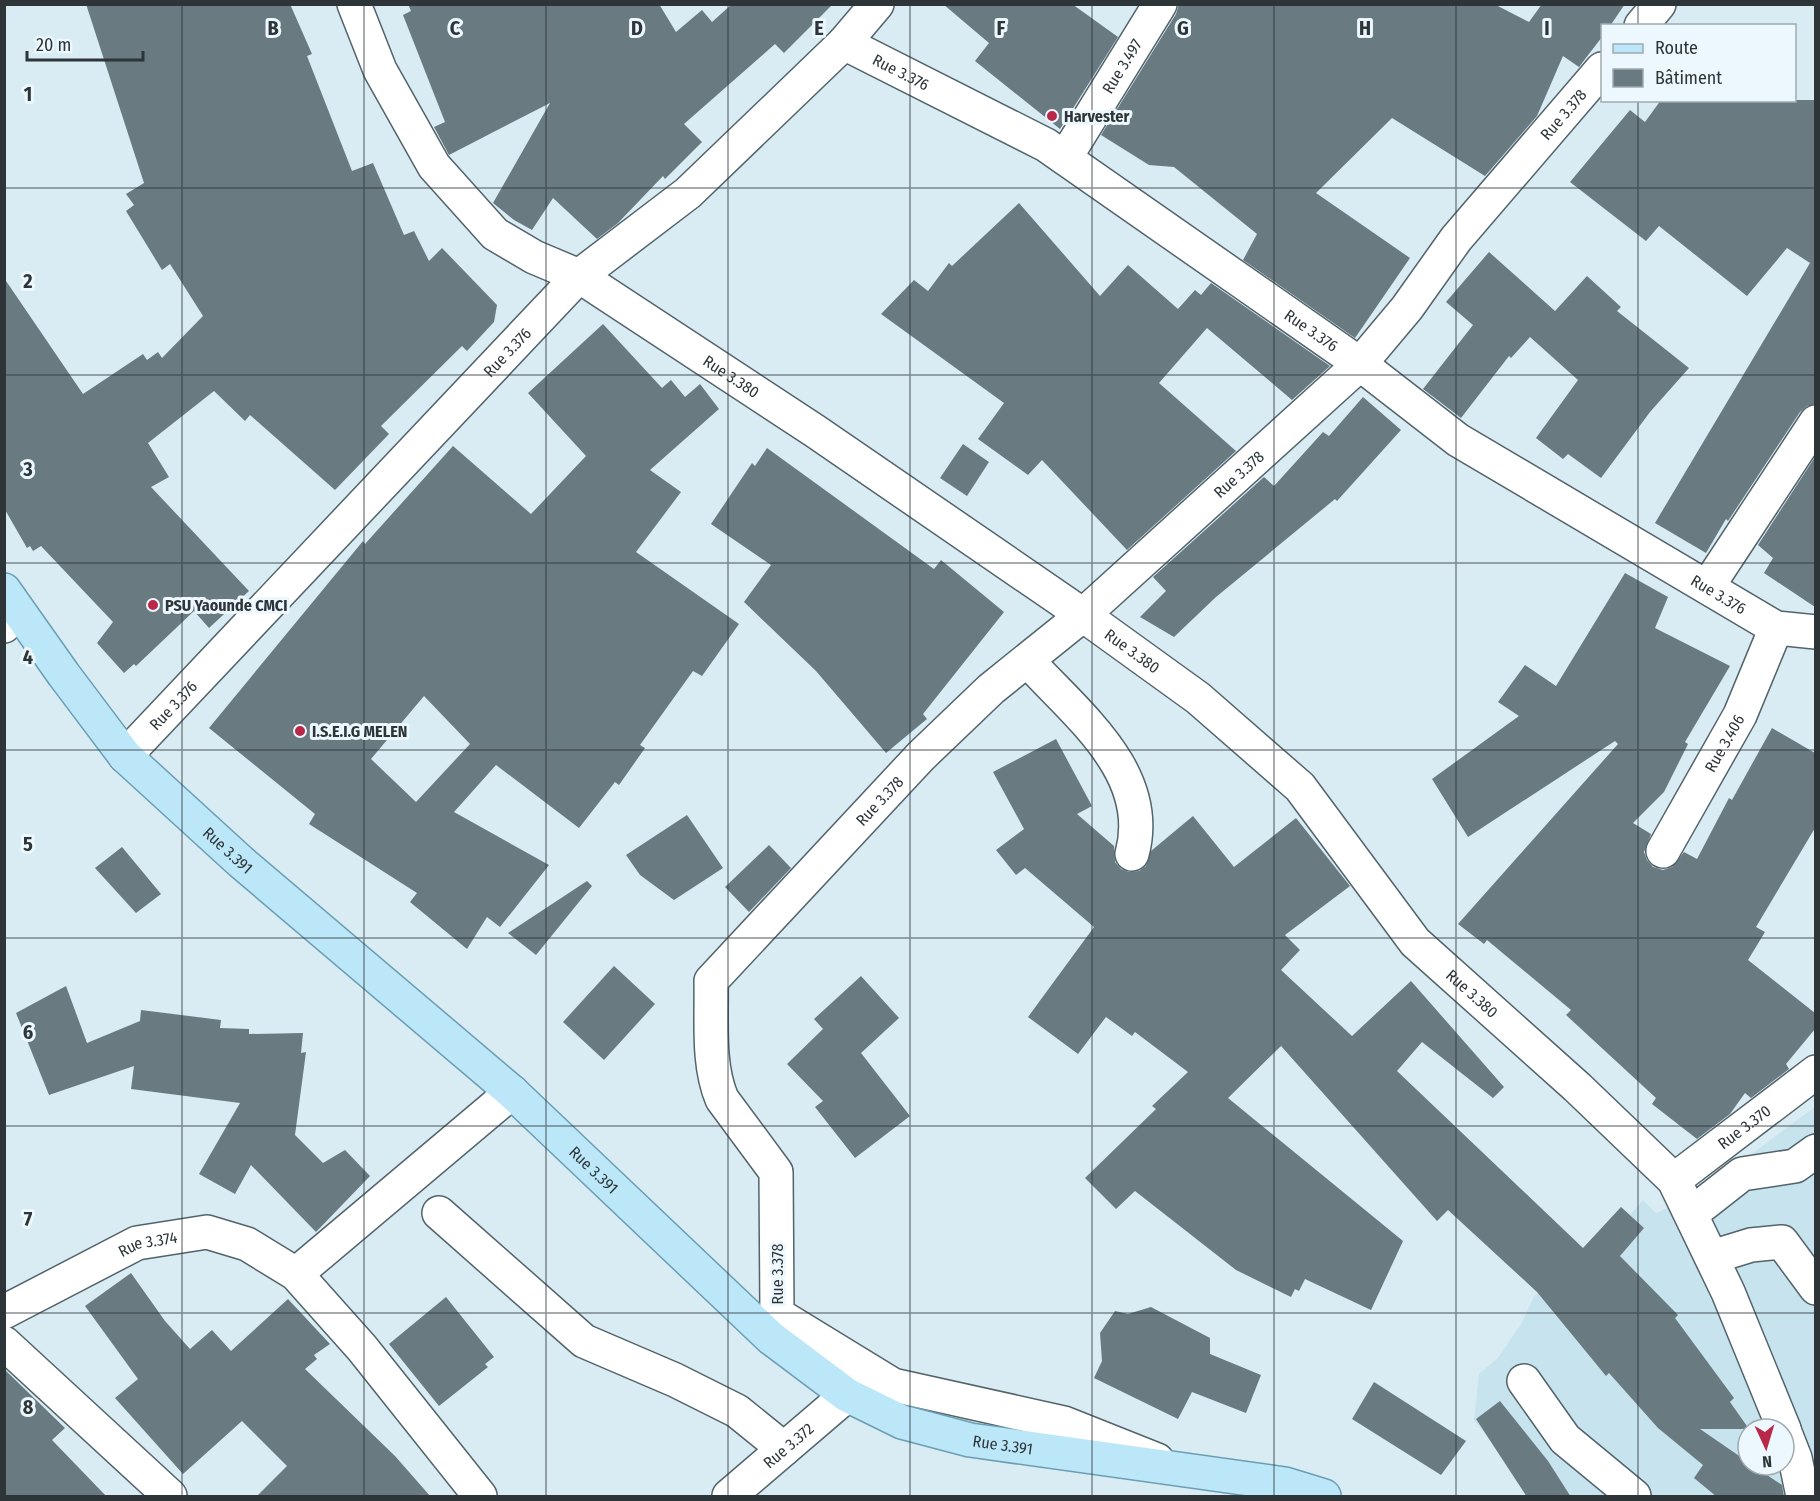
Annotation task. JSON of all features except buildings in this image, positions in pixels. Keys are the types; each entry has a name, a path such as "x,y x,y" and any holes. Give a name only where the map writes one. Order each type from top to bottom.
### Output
{"main road":[{"name":"Rue 3.391","path":"6,605 125,756 241,862 512,1092 771,1338 847,1395 902,1422 970,1440 1285,1485 1324,1497"}],"street":[{"name":"Rue 3.380","path":"354,4 380,70 435,166 495,234 534,257 579,276 815,430 1083,615 1198,698 1300,787 1415,942 1577,1087 1674,1180 1712,1257 1779,1417"},
{"path":"844,43 877,4"},
{"name":"Rue 3.497","path":"1065,158 1160,4"},
{"path":"1643,24 1659,4"},
{"name":"Rue 3.376","path":"125,756 579,276 688,193 844,43 1046,145 1360,364 1458,440 1776,628 1815,632"},
{"name":"Rue 3.378","path":"1178,1468 1064,1423 893,1385 777,1314 776,1172 722,1100 716,1086 712,1050 711,981 921,756 991,689 1083,615 1360,364 1407,308 1456,239 1601,70"},
{"path":"1708,586 1815,422"},
{"name":"Rue 3.406","path":"1663,851 1740,715 1776,628"},
{"path":"1028,661 1107,747 1130,784 1137,810 1138,834 1132,854"},
{"name":"Rue 3.370","path":"1674,1180 1815,1072"},
{"path":"296,1274 512,1092"},
{"path":"1691,1214 1742,1174 1795,1166 1815,1151"},
{"path":"439,1213 584,1341 675,1380 737,1411 784,1449"},
{"name":"Rue 3.374","path":"4,1312 137,1243 207,1232 247,1244 296,1274 362,1348 480,1497"},
{"path":"1712,1257 1751,1245 1782,1242 1815,1288"},
{"path":"4,1343 170,1497"},
{"path":"1524,1381 1565,1440 1634,1497"},
{"name":"Rue 3.372","path":"729,1497 847,1395"},
{"name":"Rue 3.380","path":"1796,1463 1803,1497"}],"shaded area":[{"path":"1815,1107 1815,1496 1533,1496 1474,1420 1479,1374 1498,1358 1521,1324 1535,1295 1563,1272 1621,1207 1630,1215 1643,1200 1656,1213 1696,1195"}],"place":[{"name":"Harvester","path":"1052,116"},
{"name":"PSU Yaounde CMCI","path":"153,605"},
{"name":"I.S.E.I.G MELEN","path":"300,731"}]}
